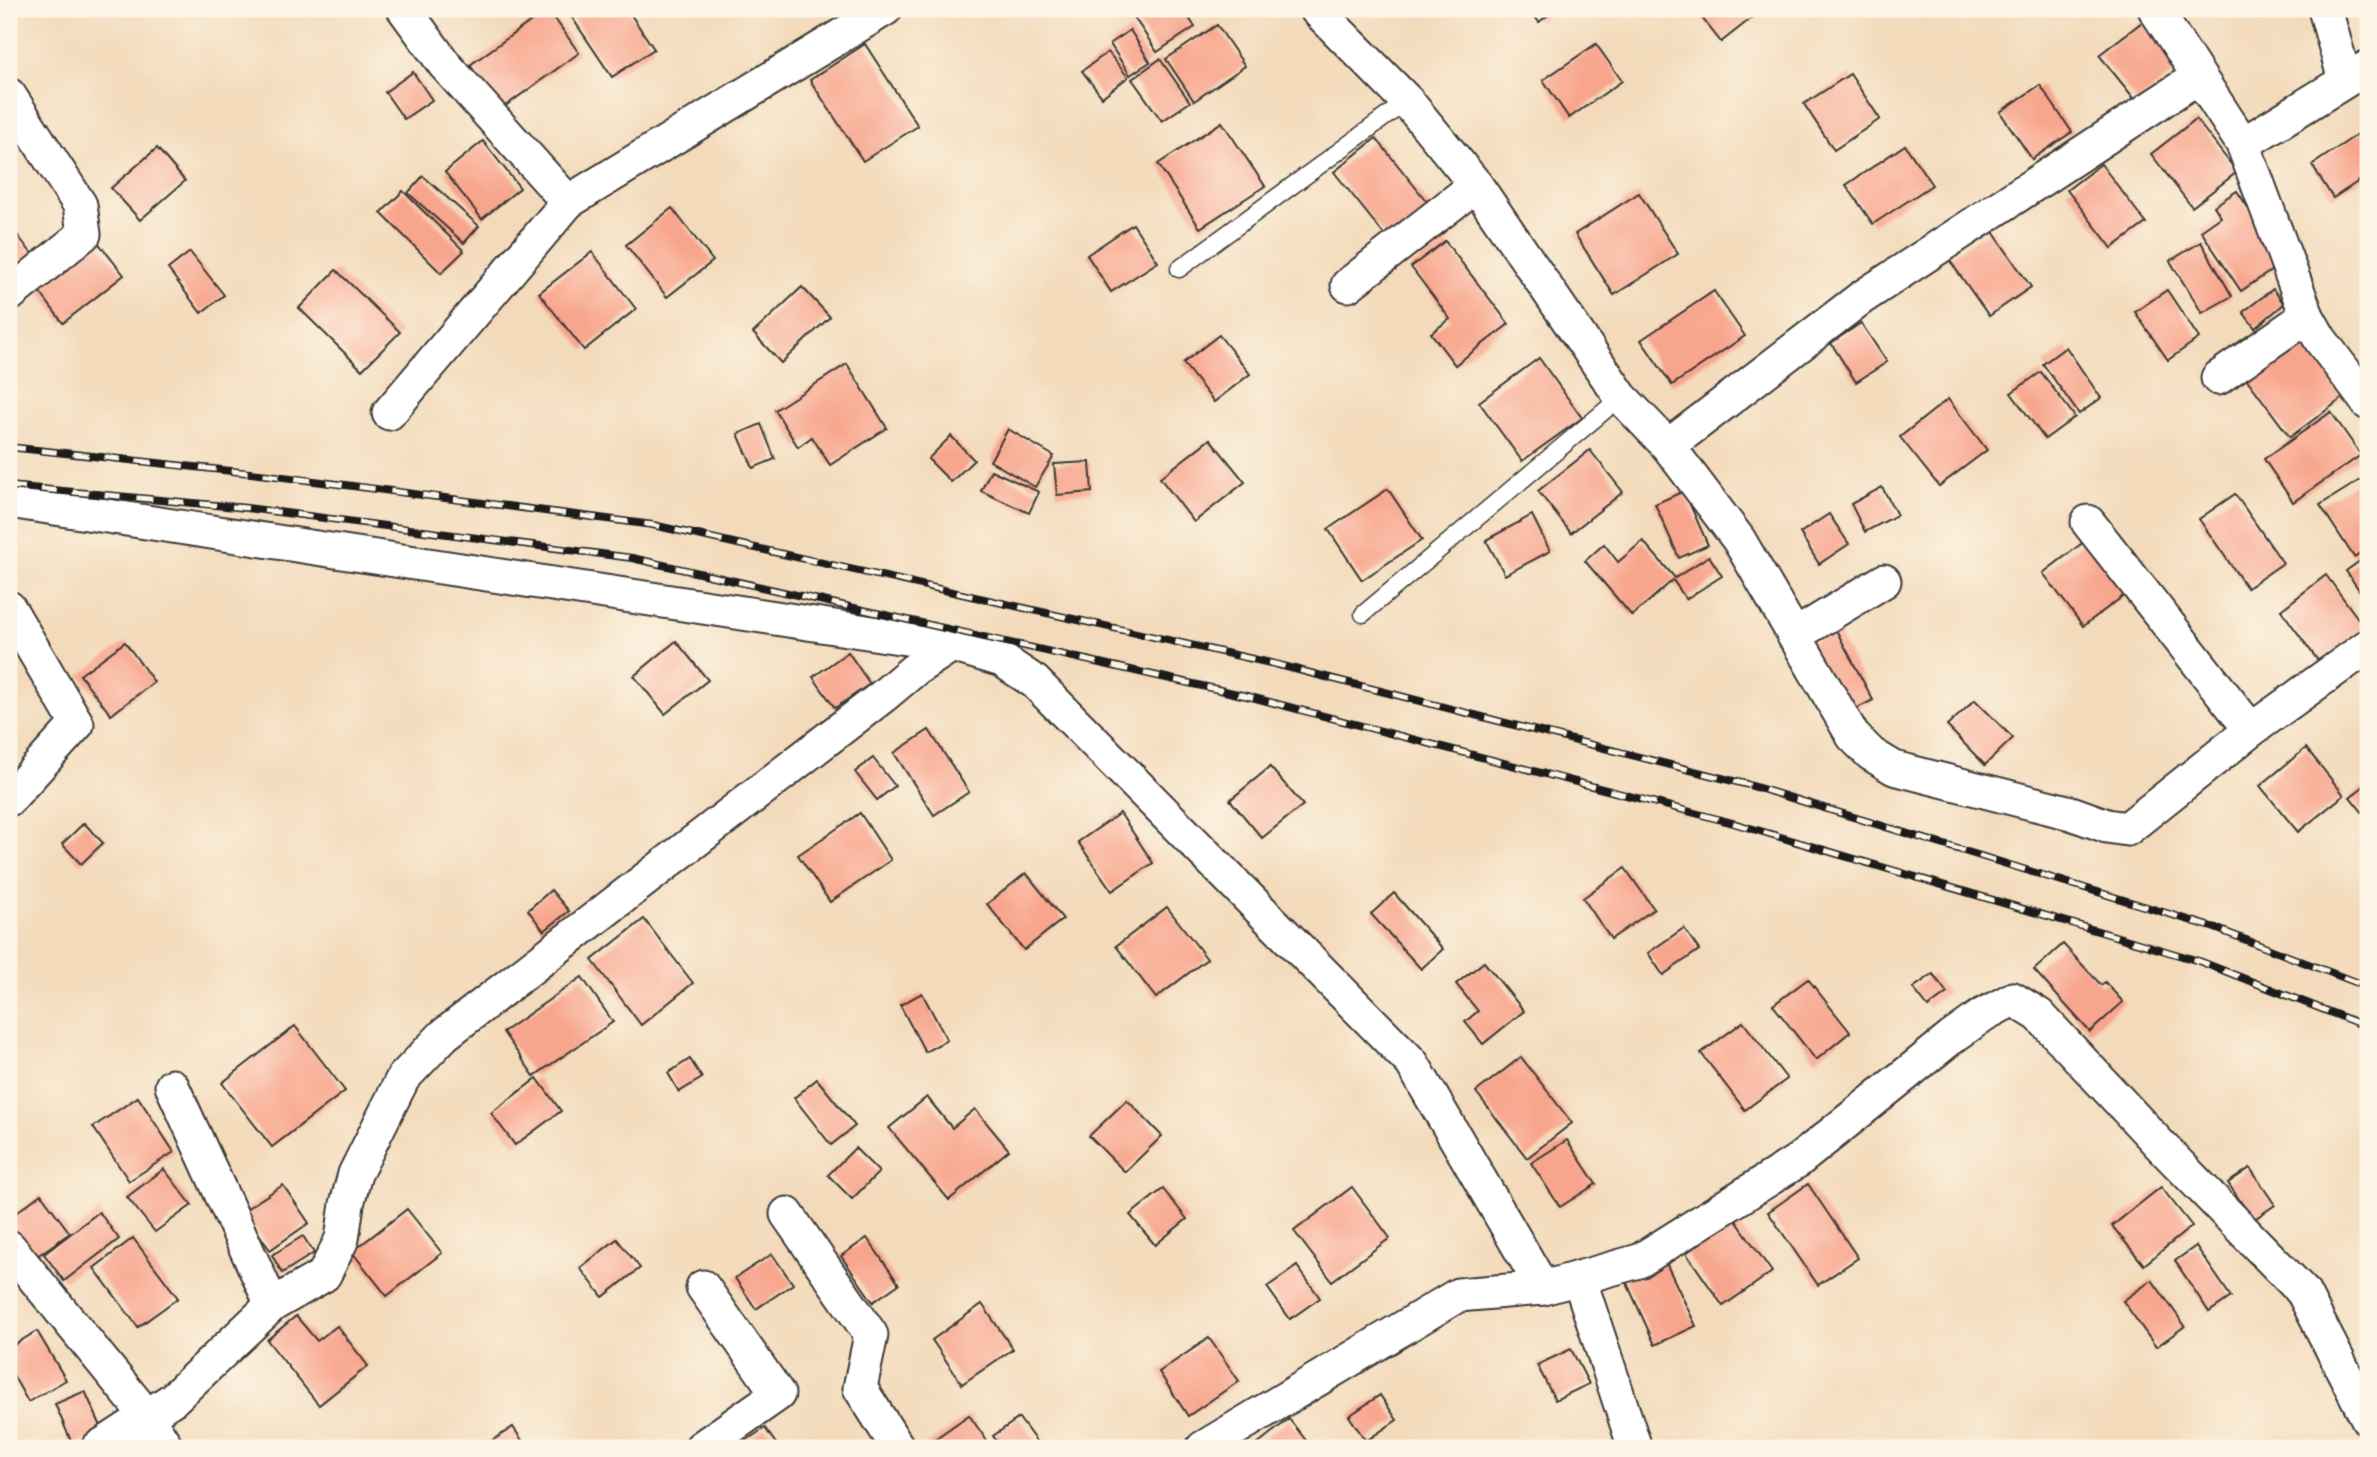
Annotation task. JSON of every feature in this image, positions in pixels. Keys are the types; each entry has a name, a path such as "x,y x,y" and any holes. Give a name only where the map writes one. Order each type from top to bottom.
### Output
{"street":[{"path":"404,9 445,65 568,202"},
{"path":"389,414 568,202 885,9"},
{"path":"1316,9 1407,102 1476,185 1621,397 1668,446 1739,540 1853,736 1871,754 1894,768 2126,829 2251,730 2368,646"},
{"path":"2155,9 2244,144 2308,316 2320,339 2368,403"},
{"path":"2244,144 2357,74 2325,9"},
{"path":"1668,446 1861,298 2198,77"},
{"path":"9,95 80,205 84,234 9,295"},
{"path":"1348,285 1476,185"},
{"path":"2218,379 2308,316"},
{"path":"9,501 952,645 1002,660 1035,682 1412,1063 1543,1288"},
{"path":"2088,522 2251,730"},
{"path":"1794,636 1884,581"},
{"path":"9,608 77,724 9,799"},
{"path":"98,1448 173,1399 272,1305 324,1275 342,1239 355,1174 402,1078 444,1035 914,670 952,645"},
{"path":"1203,1448 1458,1295 1543,1288 1639,1262 1799,1160 1951,1038 1983,1015 2013,999 2039,1016 2303,1292 2368,1419"},
{"path":"172,1086 272,1305"},
{"path":"787,1214 871,1335 860,1388 898,1448"},
{"path":"9,1247 146,1415 167,1448"},
{"path":"1579,1278 1635,1448"},
{"path":"701,1448 778,1394 704,1287"}],"lane":[{"path":"1179,270 1407,102"},
{"path":"1363,614 1621,397"}],"building":[{"path":"548,9 579,53 501,109 470,65"},
{"path":"581,9 627,9 654,49 612,77 571,16"},
{"path":"1147,9 1183,9 1195,27 1157,52 1134,17"},
{"path":"1529,9 1556,9 1539,22"},
{"path":"1695,9 1755,9 1758,13 1721,42"},
{"path":"2146,19 2183,66 2137,102 2099,55"},
{"path":"1217,25 1245,66 1194,101 1166,59"},
{"path":"1130,30 1150,62 1130,75 1110,44"},
{"path":"865,44 918,126 863,161 810,80"},
{"path":"1596,44 1622,81 1569,118 1543,80"},
{"path":"1108,52 1128,77 1102,97 1082,71"},
{"path":"1160,59 1190,102 1162,121 1132,79"},
{"path":"413,72 432,100 404,119 385,92"},
{"path":"1850,74 1880,119 1834,150 1804,104"},
{"path":"2040,85 2072,132 2032,159 2000,112"},
{"path":"2196,119 2237,172 2192,207 2151,154"},
{"path":"1222,122 1265,186 1200,228 1158,164"},
{"path":"2361,132 2368,143 2368,175 2333,198 2312,165"},
{"path":"1376,138 1432,208 1390,242 1334,172"},
{"path":"483,141 520,188 482,219 445,172"},
{"path":"1905,145 1932,185 1873,224 1846,185"},
{"path":"157,148 185,181 140,220 111,188"},
{"path":"2101,164 2146,223 2112,248 2067,190"},
{"path":"423,176 479,226 464,243 408,193"},
{"path":"403,191 464,251 441,273 381,213"},
{"path":"2237,191 2284,262 2241,291 2201,231 2221,217 2214,206"},
{"path":"1639,193 1678,254 1614,295 1575,234"},
{"path":"672,208 713,261 667,297 626,245"},
{"path":"9,224 35,258 9,278"},
{"path":"1133,224 1158,262 1111,292 1087,255"},
{"path":"1991,229 2031,287 1989,316 1948,258"},
{"path":"96,240 124,275 63,323 36,287"},
{"path":"1445,241 1509,324 1455,365 1431,333 1450,319 1411,267"},
{"path":"2201,242 2232,296 2202,313 2170,261"},
{"path":"190,252 224,295 201,313 168,269"},
{"path":"592,252 636,309 584,350 539,293"},
{"path":"336,270 400,332 362,370 299,308"},
{"path":"802,287 830,317 781,363 753,333"},
{"path":"2273,289 2284,304 2255,328 2243,312"},
{"path":"2167,290 2199,338 2168,360 2135,312"},
{"path":"1714,291 1745,336 1672,385 1641,340"},
{"path":"1861,323 1887,362 1856,382 1831,343"},
{"path":"2300,332 2347,395 2290,437 2243,374"},
{"path":"1219,335 1250,374 1214,402 1183,363"},
{"path":"2066,347 2101,398 2079,414 2043,364"},
{"path":"1539,358 1582,418 1522,461 1479,402"},
{"path":"847,364 887,428 830,465 812,437 798,447 775,410"},
{"path":"2041,372 2075,417 2045,439 2011,393"},
{"path":"1948,399 1987,450 1939,486 1900,437"},
{"path":"2331,412 2361,455 2293,502 2264,459"},
{"path":"761,424 775,459 753,468 738,434"},
{"path":"1008,429 1054,456 1035,487 990,461"},
{"path":"951,436 974,460 951,482 928,459"},
{"path":"1210,439 1245,482 1194,522 1160,478"},
{"path":"1590,450 1623,492 1571,533 1538,491"},
{"path":"1090,462 1092,492 1057,495 1054,464"},
{"path":"991,470 1039,492 1029,513 981,491"},
{"path":"2368,475 2368,548 2354,557 2320,505"},
{"path":"1882,487 1897,515 1865,532 1851,504"},
{"path":"1388,489 1422,540 1362,580 1328,529"},
{"path":"1684,491 1708,545 1679,558 1655,504"},
{"path":"2235,494 2283,563 2247,588 2199,519"},
{"path":"1829,514 1849,544 1819,564 1800,533"},
{"path":"1532,515 1550,551 1505,575 1486,540"},
{"path":"2089,538 2130,591 2083,626 2043,573"},
{"path":"1643,541 1675,578 1709,556 1722,576 1686,599 1673,580 1632,616 1585,561 1604,544 1618,562"},
{"path":"2368,555 2368,603 2346,571"},
{"path":"2326,575 2365,628 2319,662 2281,610"},
{"path":"1836,630 1873,700 1846,714 1810,643"},
{"path":"676,641 708,680 665,714 634,676"},
{"path":"125,642 154,682 111,715 80,675"},
{"path":"848,652 870,684 835,708 813,677"},
{"path":"1975,700 2013,738 1985,765 1947,726"},
{"path":"929,730 969,792 934,815 894,753"},
{"path":"2306,748 2344,795 2298,832 2260,786"},
{"path":"873,758 895,786 877,800 855,772"},
{"path":"1270,767 1303,805 1262,838 1230,800"},
{"path":"2368,783 2368,819 2350,797"},
{"path":"860,813 891,860 830,902 798,855"},
{"path":"1120,813 1153,863 1112,891 1078,842"},
{"path":"84,823 103,843 81,864 62,844"},
{"path":"1625,868 1654,909 1611,939 1583,898"},
{"path":"1026,873 1063,919 1024,950 987,904"},
{"path":"551,890 569,911 544,931 528,910"},
{"path":"1394,893 1443,949 1421,969 1371,914"},
{"path":"1167,907 1207,959 1156,998 1116,946"},
{"path":"644,919 693,983 641,1025 592,960"},
{"path":"1684,928 1699,950 1663,975 1648,953"},
{"path":"2063,944 2101,985 2105,982 2123,1002 2090,1032 2034,970"},
{"path":"1484,962 1524,1011 1483,1044 1465,1022 1478,1011 1456,984"},
{"path":"1933,974 1947,993 1928,1007 1913,988"},
{"path":"582,977 613,1022 534,1076 503,1032"},
{"path":"1808,979 1850,1032 1816,1060 1773,1005"},
{"path":"922,993 947,1040 925,1052 900,1005"},
{"path":"1743,1022 1787,1079 1745,1110 1701,1053"},
{"path":"295,1026 345,1091 272,1147 222,1083"},
{"path":"1521,1057 1572,1123 1527,1158 1476,1092"},
{"path":"690,1059 702,1078 679,1092 668,1073"},
{"path":"537,1078 561,1111 515,1145 491,1113"},
{"path":"817,1079 855,1126 831,1145 794,1098"},
{"path":"138,1097 174,1152 129,1181 93,1127"},
{"path":"927,1097 952,1128 975,1109 1009,1150 949,1200 889,1128"},
{"path":"1127,1100 1162,1136 1125,1172 1089,1136"},
{"path":"1567,1140 1596,1184 1560,1207 1531,1163"},
{"path":"855,1148 879,1172 852,1199 828,1175"},
{"path":"2250,1168 2275,1205 2253,1220 2228,1183"},
{"path":"164,1169 192,1205 155,1232 127,1197"},
{"path":"1808,1184 1858,1258 1818,1285 1768,1212"},
{"path":"283,1185 309,1223 270,1250 243,1211"},
{"path":"1352,1187 1390,1238 1332,1281 1294,1231"},
{"path":"2161,1187 2192,1226 2144,1265 2112,1226"},
{"path":"1163,1189 1187,1219 1155,1245 1130,1215"},
{"path":"41,1194 70,1233 30,1261 9,1232 9,1218"},
{"path":"407,1209 442,1253 387,1296 352,1252"},
{"path":"99,1212 119,1239 64,1281 44,1254"},
{"path":"1735,1219 1772,1272 1723,1306 1686,1253"},
{"path":"303,1236 314,1253 282,1273 272,1255"},
{"path":"133,1238 178,1298 138,1327 94,1268"},
{"path":"867,1238 899,1284 873,1302 841,1256"},
{"path":"617,1239 640,1268 603,1297 580,1268"},
{"path":"2196,1246 2231,1297 2209,1312 2175,1261"},
{"path":"772,1254 793,1284 756,1309 735,1278"},
{"path":"1665,1261 1696,1326 1655,1345 1625,1279"},
{"path":"1297,1266 1320,1298 1290,1319 1267,1287"},
{"path":"2152,1280 2185,1326 2156,1347 2123,1301"},
{"path":"982,1304 1013,1349 962,1384 932,1340"},
{"path":"296,1316 317,1341 337,1326 368,1366 319,1405 267,1340"},
{"path":"37,1331 66,1380 28,1402 9,1368 9,1348"},
{"path":"1209,1338 1239,1381 1188,1416 1159,1372"},
{"path":"1571,1349 1589,1384 1555,1400 1537,1365"},
{"path":"85,1391 104,1433 73,1446 55,1404"},
{"path":"1380,1395 1397,1420 1366,1441 1349,1416"},
{"path":"969,1415 992,1448 922,1448"},
{"path":"1019,1418 1041,1448 1002,1448 993,1436"},
{"path":"1289,1419 1312,1448 1252,1448"},
{"path":"513,1427 527,1448 481,1448"},
{"path":"765,1428 779,1448 735,1448"}],"railway":[{"path":"9,447 268,475 653,525 1275,664 1749,785 2215,928 2368,987"},
{"path":"9,486 247,508 632,558 1251,697 1733,823 2199,961 2368,1027"}]}
